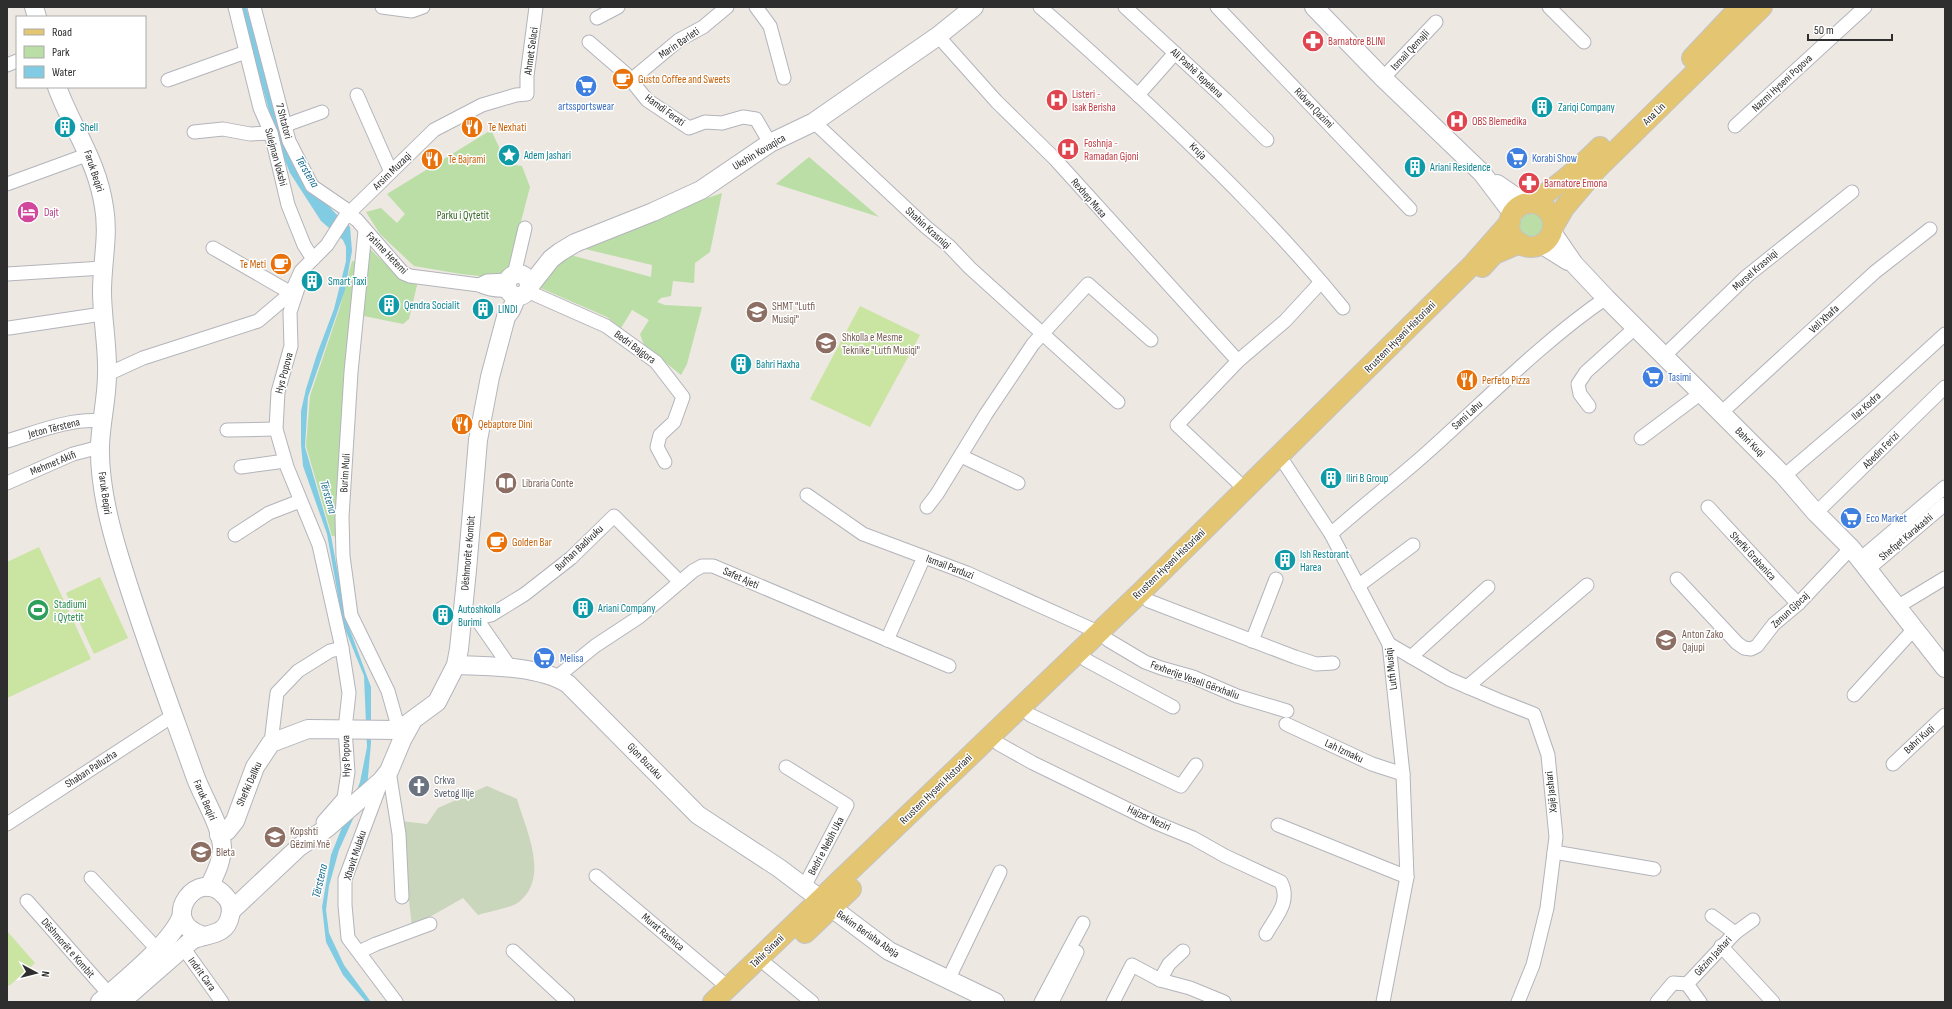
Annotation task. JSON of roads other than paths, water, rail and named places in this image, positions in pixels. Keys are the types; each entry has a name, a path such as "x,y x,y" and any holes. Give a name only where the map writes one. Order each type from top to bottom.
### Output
{"main road":[{"name":"Ana Lin","path":"1520,211 1550,192 1570,176 1700,50 1740,7"},
{"name":"Ana Lin","path":"1549,235 1564,208 1597,169 1762,7"},
{"path":"1543,206 1548,210 1551,215 1549,235 1530,247 1520,243 1512,234 1520,211 1543,206"},
{"name":"Rrustem Hyseni Historiani","path":"826,904 1103,636 1245,489 1473,264 1520,211"},
{"name":"Rrustem Hyseni Historiani","path":"826,904 1030,715 1086,660 1103,636 1149,601 1285,464 1415,338 1494,254 1520,243"},
{"name":"Tahir Sinani","path":"713,1002 729,995 768,966 826,904"},
{"name":"Tahir Sinani","path":"729,995 826,904"}],"street":[{"name":"Sulejman Vokshi","path":"235,7 260,108 271,133 288,205 304,245 313,259"},
{"name":"7 Shtatori","path":"254,7 289,141 312,186 348,215"},
{"path":"382,7 412,11 423,7"},
{"name":"Ahmet Selaci","path":"527,94 527,76 536,7"},
{"path":"597,18 618,7"},
{"name":"Marin Barleti","path":"631,80 679,40 703,27 727,7"},
{"path":"756,7 770,26 784,78"},
{"name":"Ukshin Kovaqica","path":"516,285 543,260 551,259 575,243 653,212 701,190 770,143 814,122 938,36 974,7"},
{"name":"Kruja","path":"1040,7 1072,34 1183,136 1267,221 1343,308"},
{"name":"Ali Pashë Tepelena","path":"1125,7 1267,140"},
{"name":"Ridvan Qazimi","path":"1218,7 1410,208"},
{"path":"1549,7 1584,42"},
{"name":"Nazmi Hyseni Popova","path":"1735,126 1865,7"},
{"path":"1320,9 1384,78 1520,211"},
{"name":"Ismail Qemajli","path":"1384,78 1436,22"},
{"name":"Rexhep Musa","path":"938,36 996,101 1054,158 1238,361"},
{"name":"Hamdi Ferati","path":"589,42 631,80 647,100 689,128 705,122 722,123 743,117 756,119 770,143"},
{"path":"168,80 246,52"},
{"path":"1138,95 1175,53"},
{"name":"Faruk Beqiri","path":"57,88 89,154 105,208 102,314 108,374 100,447 106,508 118,551 195,776 213,817 219,836 222,847 218,867 210,887"},
{"name":"Arsim Muzaqi","path":"108,374 143,358 258,321 290,293 301,271 327,245 348,215 434,130 482,105 516,95 527,94"},
{"path":"357,95 391,172"},
{"path":"286,125 322,112"},
{"name":"Shahin Krasniqi","path":"814,122 921,222 949,246 970,268 1118,402"},
{"path":"194,132 223,129 250,134 271,133"},
{"path":"7,184 89,154"},
{"name":"Mursel Krasniqi","path":"1664,356 1747,276 1852,192"},
{"name":"Fatime Hetemi","path":"348,215 357,220 403,273 410,276 479,285 487,281 516,285"},
{"path":"516,285 525,228"},
{"name":"Veli Xhafa","path":"1721,413 1875,272 1930,229"},
{"name":"Burim Muli","path":"365,230 351,372 342,517 343,556 351,615 388,691 393,730"},
{"name":"Bahri Kuqi","path":"1549,235 1606,298 1636,326 1784,476 1859,559 1945,668"},
{"path":"213,248 290,293"},
{"path":"7,274 103,268"},
{"name":"Hys Popova","path":"299,847 307,835 327,819 344,798 348,772 349,693 342,648 319,545 285,461 276,429 278,392 292,346 290,312 297,293 301,271"},
{"path":"1245,489 1177,425 1238,361 1285,321 1321,282"},
{"path":"927,507 937,494 986,414 1033,344 1088,284 1151,340"},
{"name":"Dëshmorët e Kombit","path":"381,780 414,717 437,702 456,665 469,620 478,440 490,377 506,317 505,310 516,285"},
{"name":"Bedri Bajgora","path":"516,285 606,326 656,362 683,397 674,422 660,434 657,447 665,462"},
{"name":"Sami Lahu","path":"1330,534 1430,450 1528,360 1562,331 1606,298"},
{"path":"9,328 102,314"},
{"path":"1589,406 1580,394 1578,384 1586,372 1636,326"},
{"name":"Ilaz Kodra","path":"1784,476 1865,407 1945,334"},
{"name":"Abedin Ferizi","path":"1816,513 1945,387"},
{"path":"1641,438 1701,393"},
{"name":"Jeton Tërstena","path":"7,441 85,420 102,421"},
{"path":"227,430 276,429"},
{"name":"Mehmet Akifi","path":"7,483 72,454 100,447"},
{"path":"960,456 1018,483"},
{"path":"241,467 285,461"},
{"name":"Lutfi Musiqi","path":"1285,464 1330,534 1389,644 1403,774 1407,876 1383,1002"},
{"path":"1859,559 1945,487"},
{"name":"Ismail Parduzi","path":"807,495 863,534 966,573 1103,636"},
{"path":"235,535 269,513 300,501"},
{"name":"Shefqet Karakashi","path":"1859,559 1945,504"},
{"name":"Shefki Grabanica","path":"1708,508 1798,604"},
{"name":"Burhan Badivuku","path":"469,620 491,615 525,594 572,558 614,516 680,582"},
{"path":"1358,586 1413,545"},
{"path":"887,640 924,557"},
{"name":"Zenun Gjocaj","path":"1677,579 1736,643 1744,648 1751,649 1757,646 1774,624 1798,604 1859,559"},
{"name":"Safet Ajeti","path":"557,677 595,646 639,617 680,582 702,566 713,566 950,666"},
{"path":"1896,607 1945,578"},
{"path":"1252,641 1276,580"},
{"path":"1467,687 1587,585"},
{"path":"1411,657 1488,587"},
{"path":"1149,601 1316,664 1333,663"},
{"path":"469,620 510,667"},
{"path":"1854,695 1914,629"},
{"name":"Fexherije Veseli Gërxhaliu","path":"1103,636 1145,662 1194,677 1286,718"},
{"name":"Xajë Jashari","path":"1389,644 1449,679 1534,714 1548,754 1556,837 1547,908 1533,965 1518,1002"},
{"path":"342,648 330,651 298,671 277,693 271,743 308,729 393,730 414,717"},
{"path":"1086,660 1173,707"},
{"name":"Gjon Buzuku","path":"456,665 510,667 557,677 568,684 698,815 736,839 826,904"},
{"name":"Shaban Palluzha","path":"7,823 174,714"},
{"path":"1030,715 1180,786 1196,765"},
{"name":"Bahri Kuqi","path":"1893,764 1945,715"},
{"name":"Lah Izmaku","path":"1286,718 1372,764 1403,774"},
{"name":"Shefki Dallku","path":"219,836 231,827 235,821 236,813 255,767 271,743"},
{"name":"Hajzer Neziri","path":"999,744 1033,763 1154,822 1193,838 1225,856 1280,882 1285,890 1285,901 1266,934"},
{"name":"Bedri e Nebih Uka","path":"786,767 847,805 804,887"},
{"path":"231,911 299,847 327,828 381,780 399,834 402,897"},
{"name":"Xhavit Mulaku","path":"381,780 345,879 348,938 396,1002"},
{"name":"Shefki Dallku","path":"213,817 228,820 236,813"},
{"path":"1278,824 1407,876"},
{"path":"1554,852 1654,870"},
{"path":"948,980 1000,872"},
{"name":"Murat Rashica","path":"596,876 729,995"},
{"path":"90,878 157,949"},
{"path":"110,999 179,923 184,903 191,892 197,889 210,887 224,894 229,902 231,911 228,922 220,932 214,935 201,935 191,930 182,915"},
{"name":"Dëshmorët e Kombit","path":"27,901 110,999"},
{"name":"Bekim Berisha Abeja","path":"826,904 889,951 995,1002"},
{"path":"1712,916 1734,933"},
{"name":"Gëzim Jashari","path":"1657,1002 1673,983 1687,984 1734,933 1753,920"},
{"path":"1041,1002 1087,923 1052,1002"},
{"path":"359,952 376,944 430,924"},
{"path":"110,999 182,946 201,935"},
{"name":"Indrit Cara","path":"182,946 222,1002"},
{"path":"1721,946 1773,1002"},
{"path":"512,951 568,1002"},
{"path":"1160,980 1169,964 1183,951"},
{"path":"1113,1002 1132,965 1160,980 1190,988 1224,1002"},
{"path":"768,966 812,1002"},
{"path":"1687,984 1700,1002"}],"water":[{"path":"240,7 246,7 301,176 336,214 344,219 350,227 352,251 345,290 308,397 305,447 331,536 347,622 371,687 371,743 367,788 339,850 329,886 326,910 329,933 344,965 371,1002 366,1002 343,975 326,942 322,907 331,855 360,782 367,747 364,676 343,624 327,534 303,466 301,445 301,411 306,389 334,309 346,261 346,247 343,240 321,221 290,173 278,143"}],"place":[{"name":"Barnatore BLINI","path":"1313,41"},
{"name":"Gusto Coffee and Sweets","path":"623,79"},
{"name":"artssportswear","path":"586,86"},
{"name":"Listeri - Isak Berisha","path":"1057,100"},
{"name":"Zariqi Company","path":"1542,107"},
{"name":"OBS Blemedika","path":"1457,121"},
{"name":"Shell","path":"65,127"},
{"name":"Te Nexhati","path":"472,127"},
{"name":"Foshnja - Ramadan Gjoni","path":"1068,149"},
{"name":"Adem Jashari","path":"509,155"},
{"name":"Korabi Show","path":"1517,158"},
{"name":"Te Bajrami","path":"432,159"},
{"name":"Ariani Residence","path":"1415,167"},
{"name":"Barnatore Emona","path":"1529,183"},
{"name":"Dajt","path":"28,212"},
{"name":"Te Meti","path":"281,264"},
{"name":"Smart Taxi","path":"312,281"},
{"name":"Qendra Socialit","path":"389,305"},
{"name":"LINDI","path":"483,309"},
{"name":"SHMT \"Lutfi Musiqi\"","path":"757,312"},
{"name":"Shkolla e Mesme Teknike \"Lutfi Musiqi\"","path":"826,343"},
{"name":"Bahri Haxha","path":"741,364"},
{"name":"Tasimi","path":"1653,377"},
{"name":"Perfeto Pizza","path":"1467,380"},
{"name":"Qebaptore Dini","path":"462,424"},
{"name":"Iliri B Group","path":"1331,478"},
{"name":"Libraria Conte","path":"506,483"},
{"name":"Eco Market","path":"1851,518"},
{"name":"Golden Bar","path":"497,542"},
{"name":"Ish Restorant Harea","path":"1285,560"},
{"name":"Ariani Company","path":"583,608"},
{"name":"Stadiumi i Qytetit","path":"38,610"},
{"name":"Autoshkolla Burimi","path":"443,615"},
{"name":"Anton Zako Qajupi","path":"1666,640"},
{"name":"Melisa","path":"544,658"},
{"name":"Crkva Svetog Ilije","path":"419,786"},
{"name":"Kopshti Gëzimi Ynë","path":"275,837"},
{"name":"Bleta","path":"201,852"}],"water label":[{"name":"Tërstena","path":"307,172"},
{"name":"Tërstena","path":"328,497"},
{"name":"Tërstena","path":"320,881"}],"park label":[{"name":"Parku i Qytetit","path":"463,215"}]}
